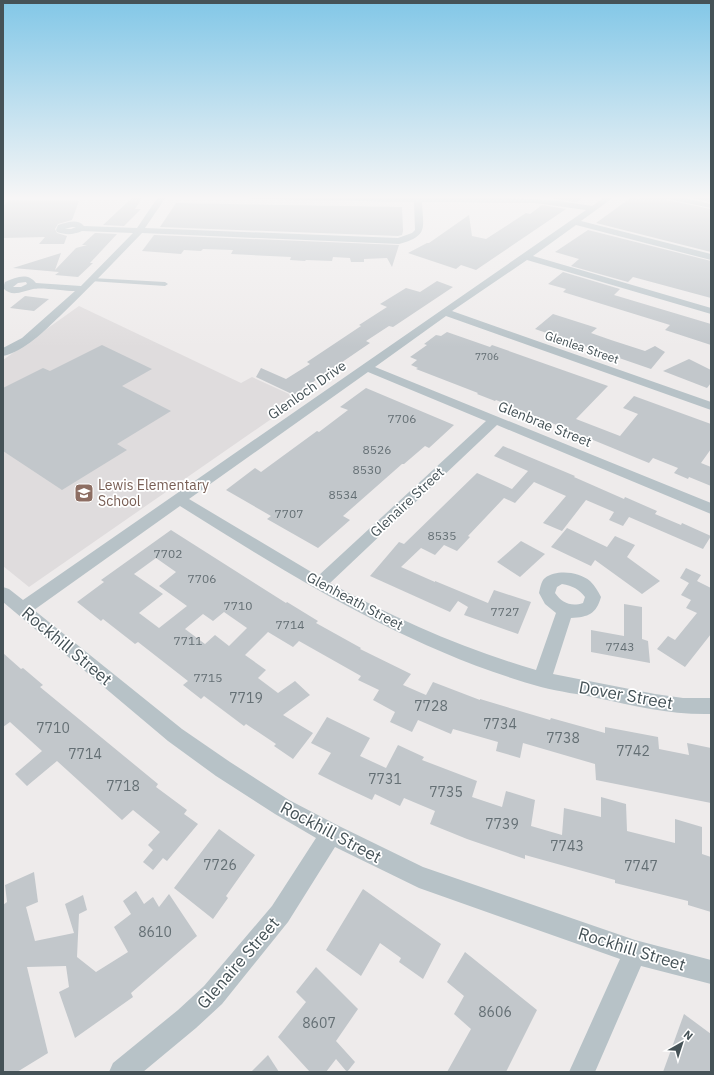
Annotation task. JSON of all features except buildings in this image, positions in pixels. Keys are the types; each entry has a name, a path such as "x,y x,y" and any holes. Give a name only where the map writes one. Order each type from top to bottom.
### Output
{"street":[{"path":"3,353 26,340 44,325 83,289 123,247"},
{"name":"Glenloch Drive","path":"22,609 494,277 540,247"},
{"path":"673,247 711,257"},
{"path":"526,257 711,311"},
{"path":"31,286 83,289"},
{"name":"Glenlea Street","path":"444,312 711,406"},
{"name":"Glenbrae Street","path":"366,367 711,509"},
{"name":"Glenaire Street","path":"319,584 495,420"},
{"name":"Glenheath Street","path":"179,499 319,584 367,610 430,639 482,659 542,679"},
{"name":"Rockhill Street","path":"3,593 175,735 223,769 282,807 331,834 419,877 635,952 711,972"},
{"path":"542,679 560,622 565,611"},
{"name":"Dover Street","path":"542,679 628,697 671,704 711,706"},
{"name":"Glenaire Street","path":"122,1072 173,1032 213,995 280,914 331,834"},
{"path":"582,1072 635,952"}],"lane":[{"path":"92,280 165,284"}],"shaded area":[{"name":"Lewis Elementary School","path":"79,306 241,383 252,377 300,399 29,587 3,566 3,360"}],"place":[{"name":"Lewis Elementary School","path":"84,493"}]}
